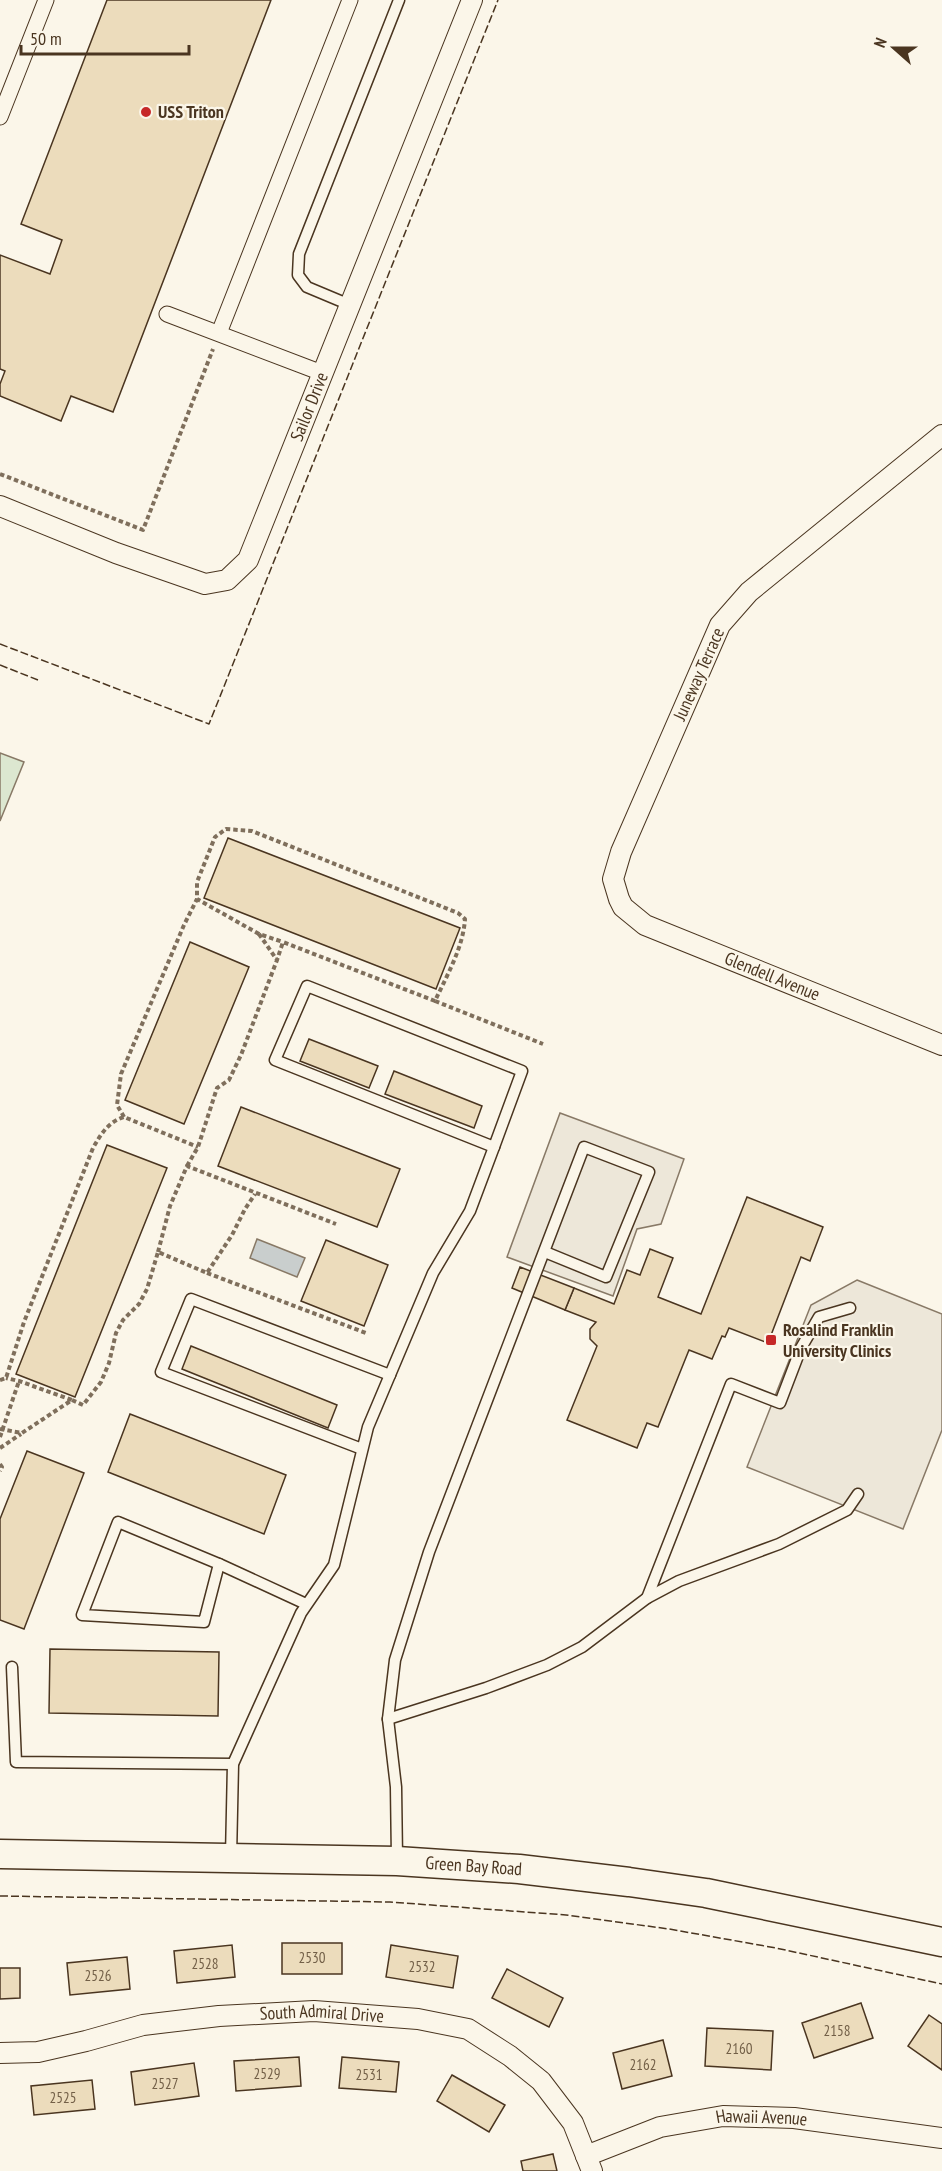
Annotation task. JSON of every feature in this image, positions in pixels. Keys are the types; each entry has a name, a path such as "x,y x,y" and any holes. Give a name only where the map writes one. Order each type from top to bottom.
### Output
{"main road":[{"name":"Green Bay Road","path":"0,1854 397,1861 519,1869 629,1882 761,1904 942,1942"}],"street":[{"path":"0,117 46,0"},
{"path":"219,333 350,0"},
{"name":"Sailor Drive","path":"0,506 116,553 205,584 227,580 248,560 472,0"},
{"path":"166,314 322,373"},
{"name":"Juneway Terrace","path":"616,890 613,879 621,852 720,625 749,592 942,435"},
{"name":"Glendell Avenue","path":"616,890 623,907 645,925 942,1045"},
{"name":"South Admiral Drive","path":"0,2053 38,2052 143,2025 219,2016 314,2011 418,2019 468,2029 510,2056 541,2081 573,2123 589,2164"},
{"name":"Hawaii Avenue","path":"589,2164 660,2127 723,2116 794,2118 942,2138"}],"lane":[{"path":"350,305 307,286 298,275 299,254 399,0"},
{"path":"231,1857 232,1764 306,1604 334,1564 368,1427 433,1273 470,1211 494,1147 522,1071 307,986 275,1060 494,1147"},
{"path":"397,1861 396,1787 388,1719 395,1660 429,1552 584,1147 649,1172 606,1277 544,1252"},
{"path":"362,1449 161,1372 191,1299 390,1376"},
{"path":"647,1598 731,1384 780,1402 801,1348 819,1317 850,1308"},
{"path":"388,1719 486,1688 547,1665 582,1647 647,1598 679,1581 779,1544 828,1520 847,1510 858,1494"},
{"path":"219,1564 204,1622 82,1615 118,1522 219,1564 306,1604"},
{"path":"12,1667 16,1762 232,1764"}],"path":[{"path":"0,474 143,530 219,333"},
{"path":"124,1117 117,1105 121,1074 197,899 197,882 215,837 226,829 252,831 458,913 465,919 464,930 435,1001"},
{"path":"197,899 260,934 543,1044"},
{"path":"260,934 277,960"},
{"path":"0,1380 6,1378 19,1381 83,1405 101,1382 109,1363 116,1333 123,1320 139,1304 147,1289 170,1206 198,1147 217,1088 229,1080 241,1055 283,942"},
{"path":"6,1378 24,1322 93,1148 113,1120 124,1117 198,1147"},
{"path":"187,1166 336,1224"},
{"path":"207,1274 255,1194"},
{"path":"158,1252 207,1274 366,1333"},
{"path":"0,1437 19,1381"},
{"path":"0,1448 72,1400"},
{"path":"2,1429 22,1434"},
{"path":"0,1464 2,1467 0,1471"}],"green space":[{"path":"0,753 24,762 0,821"}],"shaded area":[{"path":"560,1113 684,1159 661,1224 637,1229 613,1296 507,1257"},
{"path":"257,1239 305,1258 297,1277 250,1258"},
{"path":"857,1280 942,1314 942,1430 903,1529 747,1467 811,1305"}],"building":[{"name":"USS Triton","path":"107,0 271,0 113,412 71,396 61,421 0,396 0,384 5,371 0,369 0,255 50,274 62,240 21,224"},
{"path":"228,838 460,928 436,989 204,898"},
{"path":"190,942 249,967 184,1124 125,1100"},
{"path":"309,1039 378,1066 369,1088 300,1061"},
{"path":"394,1071 482,1106 474,1128 385,1094"},
{"path":"241,1107 400,1169 377,1227 218,1166"},
{"path":"107,1145 167,1168 75,1397 16,1374"},
{"path":"747,1197 823,1227 810,1261 801,1257 768,1343 729,1328 725,1337 722,1336 712,1359 689,1350 658,1427 647,1423 637,1448 567,1420 597,1346 590,1339 590,1329 596,1322 565,1310 574,1288 614,1304 627,1270 640,1275 650,1249 673,1258 658,1297 701,1314"},
{"path":"326,1240 388,1265 364,1326 301,1301"},
{"path":"520,1267 574,1288 565,1310 512,1288"},
{"path":"191,1346 337,1405 328,1428 182,1369"},
{"path":"130,1414 286,1475 264,1534 108,1472"},
{"path":"27,1451 84,1473 24,1629 0,1620 0,1519"},
{"path":"50,1649 219,1652 218,1716 49,1713"},
{"path":"282,1943 342,1943 342,1974 282,1974"},
{"path":"232,1945 235,1977 177,1983 174,1951"},
{"path":"391,1945 458,1956 453,1988 386,1977"},
{"path":"127,1957 130,1989 70,1995 67,1963"},
{"path":"0,1968 20,1968 20,1998 0,1999"},
{"path":"507,1969 563,1998 549,2027 492,1998"},
{"path":"861,2003 873,2038 814,2058 802,2023"},
{"path":"929,2015 942,2024 942,2070 908,2046"},
{"path":"707,2028 773,2031 771,2070 705,2066"},
{"path":"663,2040 672,2076 622,2089 613,2053"},
{"path":"299,2057 301,2086 236,2091 234,2061"},
{"path":"342,2057 399,2062 396,2092 339,2088"},
{"path":"194,2063 199,2096 135,2105 131,2072"},
{"path":"452,2075 505,2105 489,2132 437,2101"},
{"path":"92,2080 95,2109 34,2115 31,2086"},
{"path":"553,2154 557,2171 523,2171 521,2161"}],"fence":[{"path":"0,644 209,724 498,0"},
{"path":"0,665 38,680"},
{"path":"0,1896 390,1902 566,1915 669,1929 776,1948 942,1984"}],"place":[{"name":"USS Triton","path":"146,112"},
{"name":"Rosalind Franklin University Clinics","path":"771,1340"}]}
